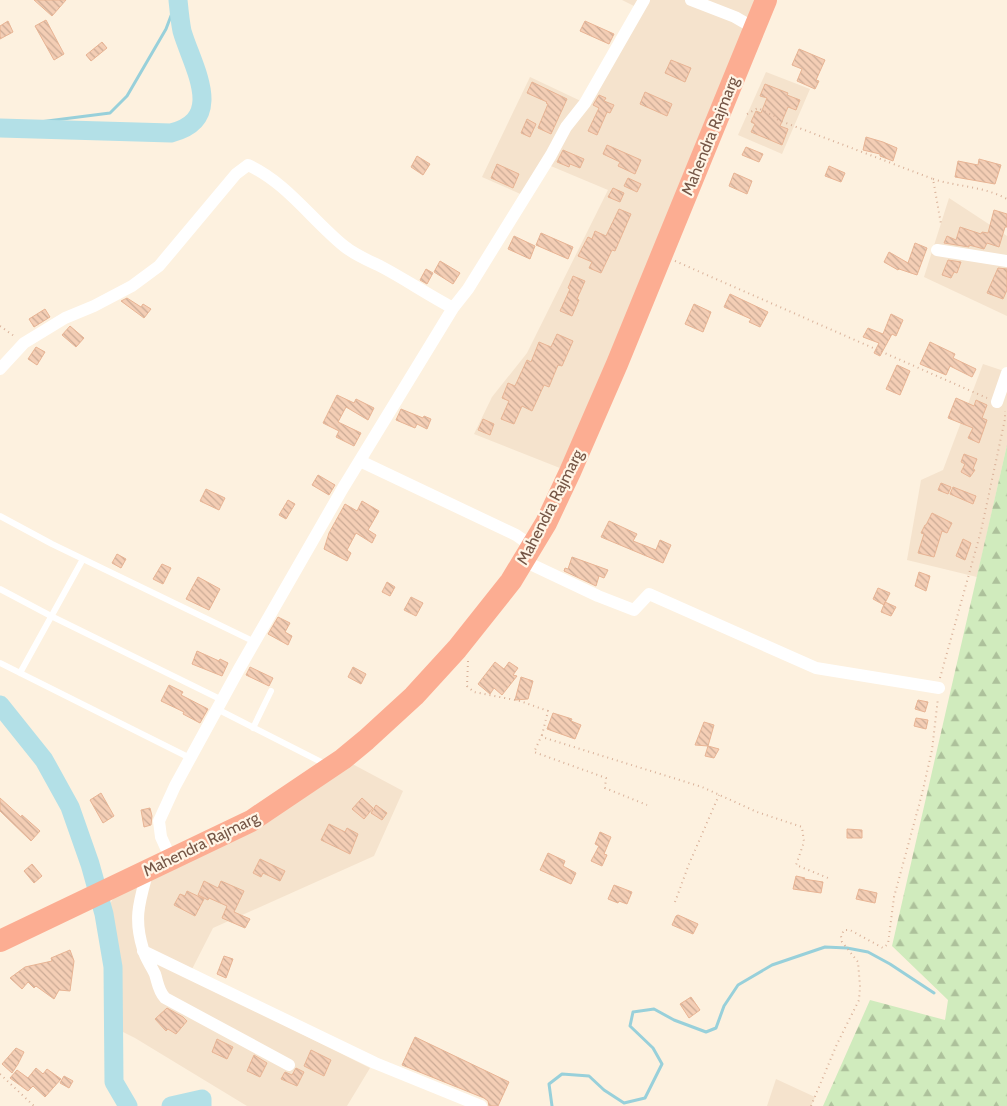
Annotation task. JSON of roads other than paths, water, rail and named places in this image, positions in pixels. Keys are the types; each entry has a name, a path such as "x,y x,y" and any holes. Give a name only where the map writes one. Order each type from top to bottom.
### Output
{"highway":[{"name":"Mahendra Rajmarg","path":"0,941 251,821 331,767 366,740 414,696 457,649 511,581 546,523 570,472 662,255 766,0"}],"street":[{"path":"172,859 161,837 159,821 190,758 360,461 453,308 481,268 551,156 566,127 585,103 644,0"},
{"path":"691,0 735,17 754,28"},
{"path":"0,369 24,343 65,318 94,306 132,286 160,266 236,174 248,165 259,170 280,187 343,245 363,260 380,266 453,308"},
{"path":"936,250 1007,261"},
{"path":"997,402 1007,373"},
{"path":"360,461 516,535 528,553 598,596 634,610 650,594 816,668 939,688"},
{"path":"148,870 138,908 139,929 143,951 155,975 160,991 165,998 289,1065"},
{"path":"143,951 375,1063 481,1106"}],"lane":[{"path":"0,516 83,559 255,642"},
{"path":"20,673 83,559"},
{"path":"0,589 220,704 253,728 331,767"},
{"path":"0,663 190,758"},
{"path":"253,728 271,691"}],"waterway":[{"path":"0,127 110,113 127,96 166,29 177,0"},
{"path":"0,128 171,133 188,126 198,116 202,104 201,90 198,75 182,31 178,0"},
{"path":"0,705 44,760 70,807 90,864 104,914 113,967 114,1082 128,1106"},
{"path":"552,1106 549,1084 562,1074 589,1076 604,1090 624,1103 645,1098 662,1064 653,1048 630,1026 633,1012 654,1009 674,1020 706,1032 716,1028 724,1006 738,985 772,965 825,947 847,948 868,952 934,993"},
{"path":"171,1106 202,1099 202,1106"}]}
